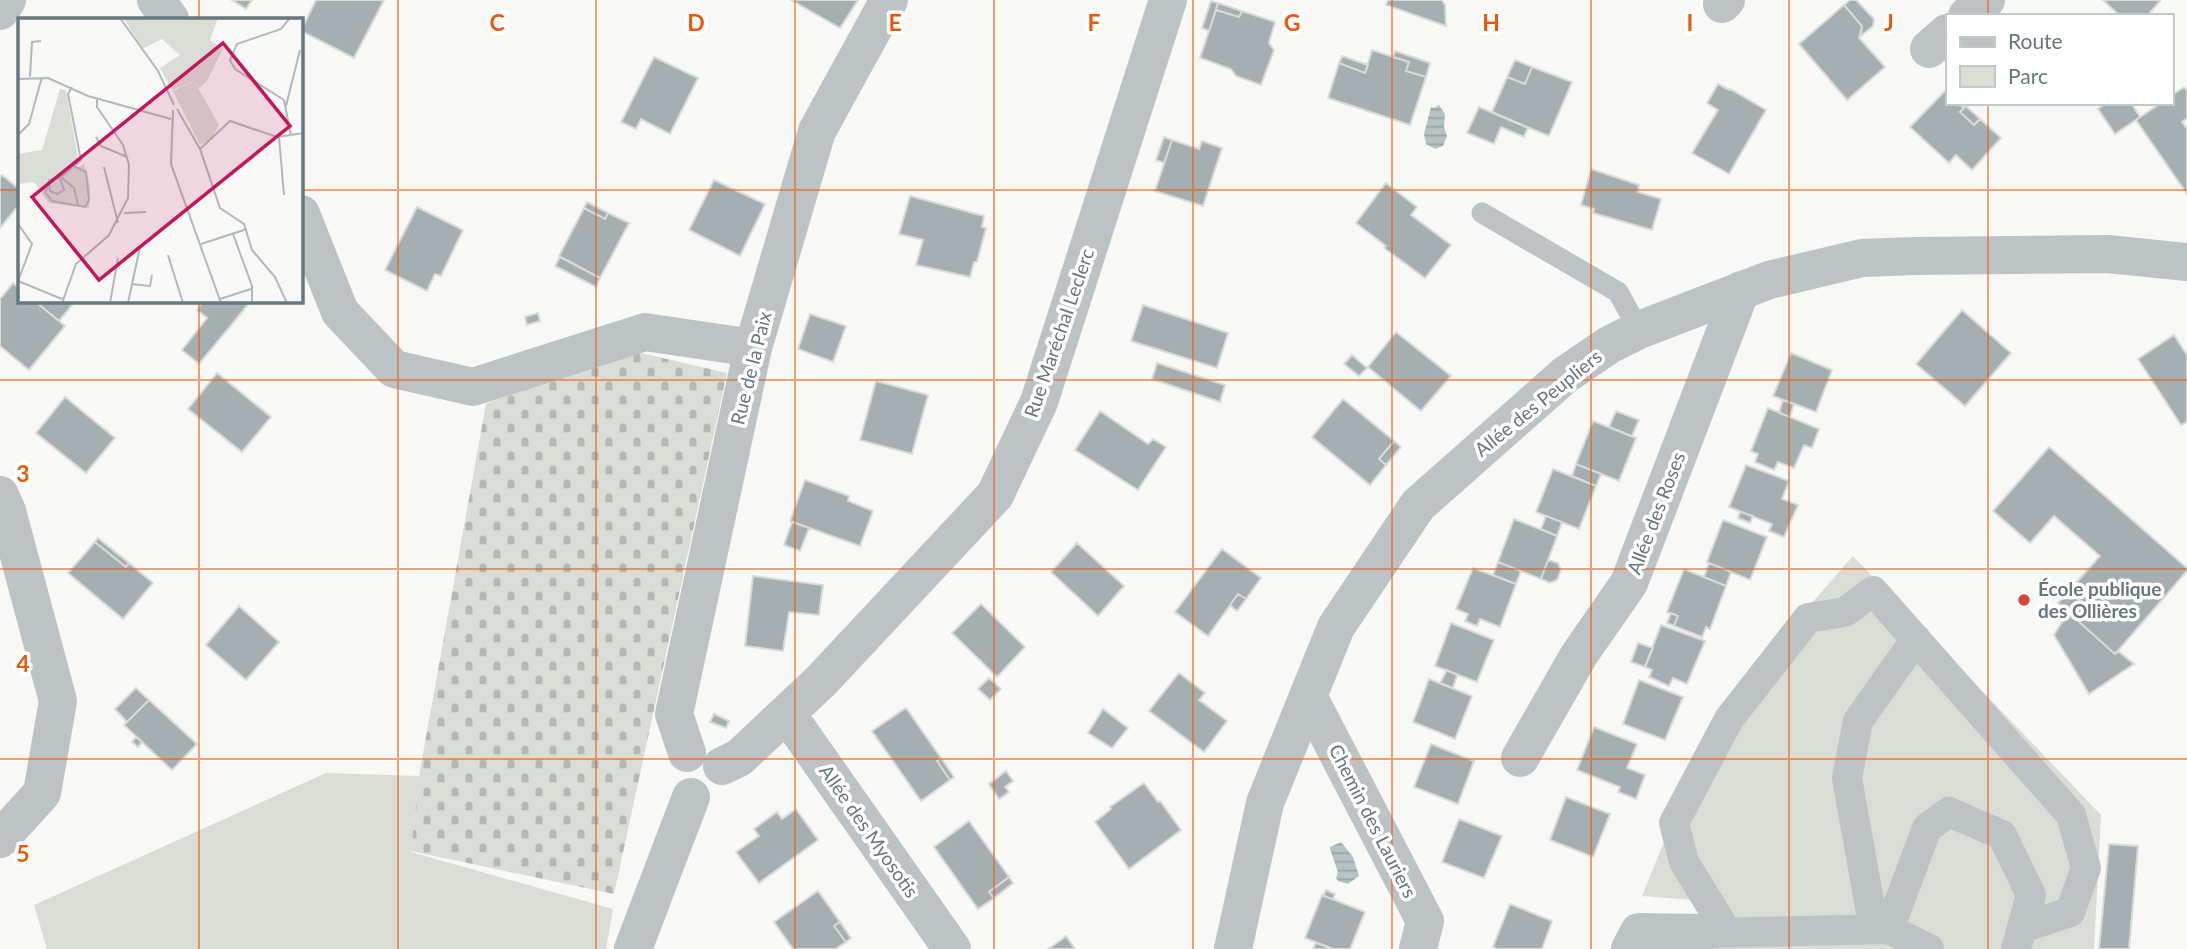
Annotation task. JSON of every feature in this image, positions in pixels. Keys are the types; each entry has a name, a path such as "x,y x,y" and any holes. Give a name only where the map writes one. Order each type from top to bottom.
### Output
{"street":[{"path":"0,11 6,0"},
{"path":"156,0 169,18"},
{"name":"Rue de la Paix","path":"687,753 674,714 753,348 817,131 889,0"},
{"name":"Rue Maréchal Leclerc","path":"723,766 739,758 821,681 995,495 1039,402 1168,0"},
{"path":"1969,14 1986,0"},
{"path":"303,219 340,312 394,369 473,387 645,332 753,348"},
{"name":"Allée des Peupliers","path":"1233,949 1265,803 1336,627 1418,505 1565,375 1609,345 1639,330 1769,280 1862,258 2108,254 2187,262"},
{"name":"Allée des Roses","path":"1520,758 1579,654 1629,583 1741,290"},
{"path":"0,495 7,511 58,701 42,793 0,839"},
{"path":"1715,932 1684,862 1674,823 1729,719 1808,618 1845,612 1873,591 2071,815 2085,868 2070,912 2019,939"},
{"path":"1882,929 1847,778 1858,720 1916,639"},
{"name":"Chemin des Lauriers","path":"1308,696 1425,921 1418,949"},
{"name":"Allée des Myosotis","path":"787,714 952,949"},
{"path":"708,751 717,757 723,766 721,787 702,799 691,797 682,790 677,781 676,771 687,753 708,751"},
{"path":"634,949 691,797"},
{"path":"1882,929 1927,828 1949,812 2002,835 2031,895 2019,939"},
{"path":"1630,949 1639,932 1882,929 1929,949"}],"lane":[{"path":"1482,213 1618,292 1639,330"}],"green space":[{"path":"637,352 727,373 614,894 411,851 419,776 486,404 534,384"},
{"path":"1853,556 2101,815 2094,949 1713,949 1708,901 1642,896 1717,711"},
{"path":"326,773 419,776 411,852 613,909 606,949 47,949 34,905"}],"shaded area":[{"path":"1439,105 1445,114 1444,127 1447,136 1443,146 1435,149 1426,144 1424,134 1431,107"},
{"path":"1341,842 1353,857 1359,876 1348,884 1336,878 1338,872 1330,849"}],"building":[{"path":"232,0 252,0 246,9"},
{"path":"316,0 384,0 354,58 303,32"},
{"path":"791,0 858,0 840,28"},
{"path":"1388,0 1442,0 1445,5 1446,26 1386,5"},
{"path":"1850,0 1856,0 1874,19 1873,26 1861,36 1862,26 1844,5"},
{"path":"2103,0 2160,1 2149,14 2118,14"},
{"path":"1211,1 1218,3 1209,31 1202,28"},
{"path":"1218,3 1242,11 1239,17 1216,10"},
{"path":"1844,5 1862,26 1859,38 1885,67 1847,100 1799,44"},
{"path":"1216,10 1239,17 1242,11 1275,22 1269,43 1274,50 1261,85 1236,76 1231,69 1200,58"},
{"path":"1372,50 1409,62 1406,71 1426,77 1410,125 1328,98 1339,63 1365,73"},
{"path":"1395,51 1430,63 1426,77 1406,71 1409,62 1393,57"},
{"path":"1342,56 1368,65 1365,73 1339,63"},
{"path":"654,57 698,78 670,134 641,119 636,129 621,122"},
{"path":"1515,60 1532,67 1525,84 1507,77"},
{"path":"1532,67 1572,82 1549,136 1492,112 1507,77 1525,84"},
{"path":"1718,84 1766,110 1729,174 1692,153 1718,110 1707,103"},
{"path":"2184,87 2187,91 2187,118 2182,122 2187,129 2187,194 2136,120 2158,105 2173,105 2173,95"},
{"path":"1945,91 1946,105 1960,105 1964,108 1960,112 1974,125 1980,119 2001,138 1972,170 1956,155 1949,163 1910,127"},
{"path":"2103,105 2132,105 2140,117 2115,134 2098,109"},
{"path":"1966,106 1980,119 1974,125 1960,112"},
{"path":"1479,107 1528,128 1524,137 1501,127 1494,144 1467,133"},
{"path":"1164,137 1172,140 1164,163 1156,160"},
{"path":"1172,140 1199,149 1202,141 1222,148 1203,206 1155,191"},
{"path":"1591,169 1639,185 1638,192 1661,199 1652,230 1593,213 1594,209 1581,205"},
{"path":"2,175 18,188 18,206 0,228"},
{"path":"714,180 765,204 740,256 689,230"},
{"path":"1386,183 1417,207 1411,215 1451,245 1425,278 1356,223"},
{"path":"910,196 984,216 982,227 986,228 970,277 916,265 923,240 899,234"},
{"path":"587,202 608,213 605,219 584,208"},
{"path":"417,207 463,230 441,276 435,274 427,291 385,270"},
{"path":"584,208 605,219 608,213 629,223 600,278 559,256"},
{"path":"560,257 600,278 596,287 555,266"},
{"path":"13,283 18,287 18,303 37,303 65,326 29,370 0,346 0,299"},
{"path":"70,303 72,305 59,321 38,304"},
{"path":"202,303 249,303 199,364 182,350 207,318 197,310"},
{"path":"1143,305 1228,333 1217,368 1131,341"},
{"path":"1962,310 2011,353 1965,406 1916,364"},
{"path":"538,313 540,321 527,325 525,317"},
{"path":"810,314 846,326 833,362 798,349"},
{"path":"1396,332 1451,376 1421,411 1368,367"},
{"path":"2174,335 2187,355 2187,422 2181,425 2138,359"},
{"path":"1791,353 1832,370 1816,412 1773,396"},
{"path":"1352,355 1367,368 1359,376 1344,364"},
{"path":"1157,363 1225,385 1220,402 1152,379"},
{"path":"217,373 271,417 242,452 188,409"},
{"path":"876,381 928,395 912,454 860,440"},
{"path":"65,397 115,438 86,473 36,433"},
{"path":"1343,399 1394,441 1379,459 1386,465 1370,485 1312,437"},
{"path":"1783,400 1794,404 1790,417 1779,413"},
{"path":"1768,408 1819,429 1812,448 1804,445 1794,468 1778,462 1774,470 1755,462 1758,454 1751,451"},
{"path":"1100,411 1148,444 1153,439 1166,447 1138,490 1075,450"},
{"path":"1616,411 1639,420 1632,436 1609,427"},
{"path":"1593,421 1636,438 1619,481 1576,464"},
{"path":"1394,441 1401,447 1386,465 1379,459"},
{"path":"2049,447 2187,568 2115,654 2058,603 2100,556 2054,516 2030,543 1993,511"},
{"path":"1576,464 1601,474 1596,486 1572,476"},
{"path":"1746,465 1789,481 1782,499 1798,505 1784,537 1769,531 1772,524 1729,507"},
{"path":"1553,469 1596,486 1579,529 1536,512"},
{"path":"805,480 849,496 848,501 873,511 860,546 790,521"},
{"path":"1740,512 1753,516 1750,523 1738,518"},
{"path":"1546,516 1562,522 1557,536 1541,529"},
{"path":"1514,519 1557,536 1541,579 1498,562"},
{"path":"1723,520 1767,537 1750,580 1707,562"},
{"path":"792,522 809,528 800,551 784,545"},
{"path":"98,538 129,563 126,567 95,542"},
{"path":"95,542 126,567 129,563 153,583 123,619 68,573"},
{"path":"1077,543 1124,586 1098,616 1051,572"},
{"path":"1222,549 1261,578 1246,599 1238,594 1208,636 1175,612"},
{"path":"1548,560 1558,563 1561,570 1557,580 1550,583 1541,579"},
{"path":"1498,562 1521,571 1516,584 1493,575"},
{"path":"1709,563 1731,572 1726,586 1704,577"},
{"path":"1473,568 1516,584 1500,627 1480,619 1477,626 1465,621 1468,614 1456,609"},
{"path":"1684,569 1726,586 1710,629 1706,627 1702,637 1674,626 1678,616 1667,612"},
{"path":"753,576 823,585 819,615 789,612 783,651 745,646"},
{"path":"1238,594 1246,599 1237,611 1230,605"},
{"path":"981,604 1025,647 997,677 952,633"},
{"path":"239,606 279,642 246,680 206,645"},
{"path":"2068,612 2115,654 2118,651 2134,664 2089,694 2054,635"},
{"path":"1671,613 1678,616 1674,626 1667,623"},
{"path":"1451,623 1494,640 1477,682 1435,666"},
{"path":"1661,625 1705,641 1687,684 1673,678 1669,686 1649,677 1652,670 1645,667"},
{"path":"1638,643 1653,648 1645,667 1631,662"},
{"path":"1447,670 1457,675 1453,688 1440,683"},
{"path":"1179,673 1205,693 1199,700 1227,721 1204,752 1149,711"},
{"path":"989,678 1001,689 990,700 978,689"},
{"path":"1429,679 1472,696 1455,739 1413,722"},
{"path":"1639,680 1683,697 1665,740 1623,724"},
{"path":"136,688 149,700 127,722 115,709"},
{"path":"149,700 197,744 172,770 124,725"},
{"path":"906,708 941,758 937,761 950,780 921,801 872,731"},
{"path":"1103,709 1128,728 1112,748 1088,733"},
{"path":"714,714 729,721 726,728 710,722"},
{"path":"1594,727 1637,744 1627,768 1645,775 1636,799 1618,792 1620,787 1577,770"},
{"path":"136,737 142,742 138,747 132,742"},
{"path":"1431,744 1474,761 1458,804 1414,787"},
{"path":"941,758 954,777 950,780 937,761"},
{"path":"1006,771 1013,781 1005,787 1009,792 999,799 989,784"},
{"path":"1144,783 1181,830 1129,869 1095,822 1111,809 1110,807"},
{"path":"1566,797 1610,814 1593,857 1550,840"},
{"path":"796,809 818,840 759,883 736,852 759,836 754,829 777,812 782,819"},
{"path":"1459,819 1502,836 1484,878 1442,862"},
{"path":"969,821 1009,877 989,892 994,898 978,909 934,847"},
{"path":"2109,844 2138,846 2129,949 2099,949"},
{"path":"1009,877 1013,883 994,898 989,892"},
{"path":"1326,890 1335,894 1333,899 1323,896"},
{"path":"818,891 840,922 834,926 846,942 835,949 793,949 774,922"},
{"path":"1322,895 1365,912 1350,949 1333,949 1305,938"},
{"path":"1510,904 1552,921 1542,949 1493,947"},
{"path":"840,922 851,938 846,942 834,926"},
{"path":"1066,936 1075,949 1048,949 1061,940"},
{"path":"1316,943 1327,947 1327,949 1313,949"}],"place":[{"name":"École publique des Ollières","path":"2024,600"}]}
